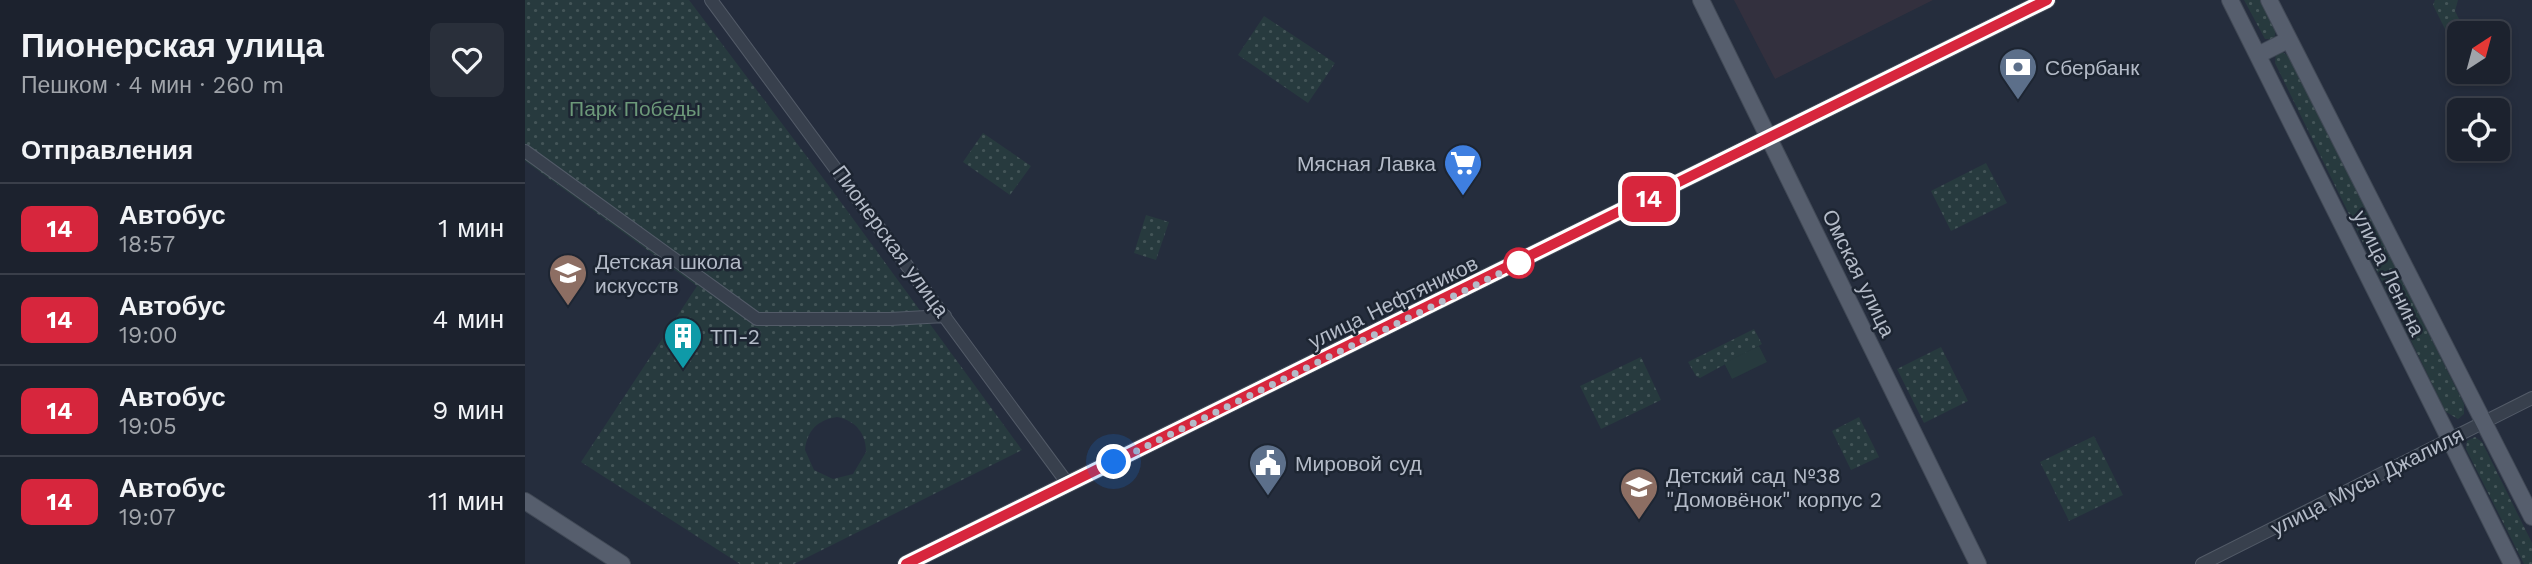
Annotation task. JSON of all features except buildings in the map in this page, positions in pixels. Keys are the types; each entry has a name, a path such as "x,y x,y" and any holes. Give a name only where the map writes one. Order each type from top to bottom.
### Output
{"main road":[{"name":"Омская улица","path":"1701,0 1978,564"},
{"name":"улица Нефтяников","path":"906,564 1771,139 2047,0"},
{"name":"улица Ленина","path":"2230,0 2512,564"},
{"name":"улица Ленина","path":"2269,0 2532,517"},
{"path":"2257,55 2288,40"},
{"path":"525,501 622,564"}],"street":[{"name":"Пионерская улица","path":"711,0 1068,484"},
{"path":"525,151 757,319 890,319 945,316"},
{"name":"улица Мусы Джалиля","path":"2202,564 2532,398"}],"shaded area":[{"path":"1734,0 1933,0 1775,79"}],"green space":[{"name":"Парк Победы","path":"525,0 689,0 1022,450 794,564 740,564 581,462 697,286 525,161","holes":["830,418 850,421 859,429 866,452 853,474 833,479 814,470 805,450 814,428"]},
{"path":"2244,0 2260,0 2276,30 2274,39 2265,39"},
{"path":"2435,0 2458,0 2455,11 2460,21 2447,21 2447,33 2433,5"},
{"path":"1264,16 1335,63 1308,103 1238,55"},
{"path":"2281,51 2290,57 2464,404 2464,414 2458,419 2446,412 2275,63 2276,53"},
{"path":"983,133 1031,166 1010,195 963,162"},
{"path":"1986,163 2007,203 1951,231 1931,191"},
{"path":"1146,215 1169,222 1156,260 1134,253"},
{"path":"1754,329 1762,344 1700,378 1696,376 1688,362"},
{"path":"1759,346 1767,362 1732,379 1724,363"},
{"path":"1941,347 1968,401 1924,423 1897,369"},
{"path":"1641,357 1661,400 1601,429 1580,386"},
{"path":"1859,417 1879,457 1851,470 1832,431"},
{"path":"2094,436 2123,495 2069,521 2040,462"},
{"path":"2475,437 2482,442 2532,543 2532,564 2524,564 2466,449 2467,441"}],"bus line":[{"name":"14","path":"906,564 1527,260 2047,0"}],"place":[{"name":"Сбербанк","path":"2018,101"},
{"name":"Мясная Лавка","path":"1463,197"},
{"name":"Детская школа искусств","path":"568,307"},
{"name":"ТП-2","path":"683,370"},
{"name":"Мировой суд","path":"1268,497"},
{"name":"Детский сад №38 \"Домовёнок\" корпус 2","path":"1639,521"}],"route":[{"path":"1114,462 1527,260 1519,263"}]}
